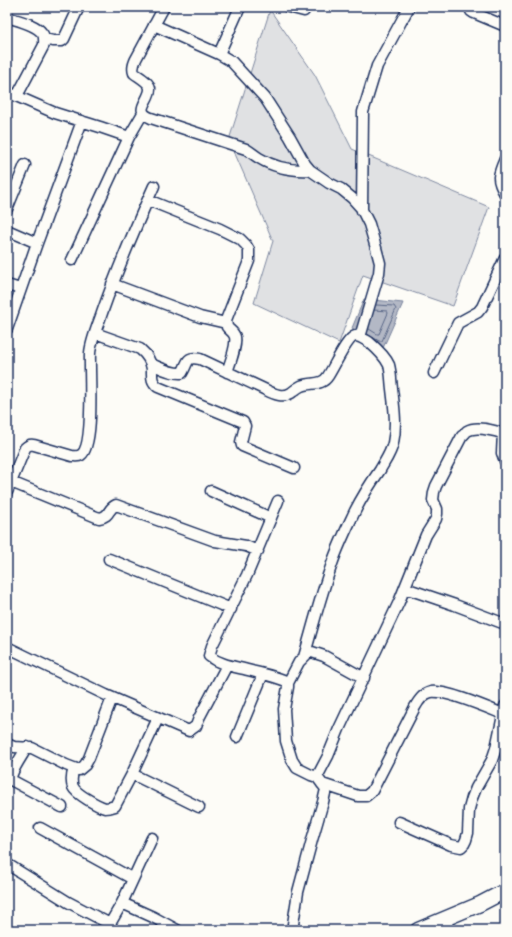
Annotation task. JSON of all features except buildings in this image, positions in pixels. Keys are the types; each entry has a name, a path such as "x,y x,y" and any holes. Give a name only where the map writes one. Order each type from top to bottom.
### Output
{"street":[{"path":"44,39 62,41 79,7"},
{"path":"72,260 129,137 143,113 142,109 150,88 134,72 133,67 164,7"},
{"path":"219,54 240,7"},
{"path":"288,7 304,11"},
{"path":"362,211 363,112 377,66 409,7"},
{"path":"470,7 471,11 474,13 505,26"},
{"path":"7,17 40,30 44,39 44,45 17,96"},
{"path":"154,25 231,60 265,98 310,170 341,189 352,198 362,211 369,224 380,263 379,273 360,337"},
{"path":"7,92 55,113 129,137"},
{"path":"143,113 151,118 246,149 259,158 277,167 292,170 310,170"},
{"path":"7,329 20,289 82,121"},
{"path":"505,159 498,177 500,186 505,194"},
{"path":"7,209 25,165"},
{"path":"7,492 25,448 30,444 72,456 79,456 84,451 88,438 91,405 90,351 112,284 154,186"},
{"path":"148,200 220,229 240,239 249,250 249,261 228,314 226,323 227,327 235,336 234,351 227,372"},
{"path":"7,230 37,243"},
{"path":"434,373 458,323 478,312 482,307 505,258"},
{"path":"112,284 200,316 226,323"},
{"path":"7,285 20,289"},
{"path":"95,333 145,353 151,364 152,380 158,387 243,422 245,426 241,442 242,446 294,468"},
{"path":"151,364 172,372 182,373 190,359 200,359 270,392 284,396 306,384 324,381 328,377 336,360 353,337 360,337 373,345 384,357 388,365 391,381 395,420 393,443 390,454 356,510 332,563 304,656"},
{"path":"319,780 339,729 399,602 426,535 436,519 438,514 434,500 434,492 462,436 467,431 473,429 483,429 504,433 502,453 505,461"},
{"path":"11,482 99,518 108,515 112,507 120,506 215,541 246,546 258,551"},
{"path":"211,491 271,518"},
{"path":"278,501 258,551 212,646 209,656 218,662 281,679 288,683"},
{"path":"109,559 231,609"},
{"path":"405,588 505,624"},
{"path":"7,647 112,698 189,731 196,726 227,665"},
{"path":"364,678 319,654 312,652 308,653 299,662 288,683 284,709 286,741 289,753 297,768 319,780 358,796 366,796 372,791 421,697 430,692 441,692 504,712 500,750 492,760 476,788 468,808 468,832 464,844 461,847 450,845 399,822"},
{"path":"237,737 263,674"},
{"path":"7,744 14,747 32,748 79,770 85,765 112,698"},
{"path":"74,768 72,786 75,791 101,806 107,808 115,806 132,774 158,718"},
{"path":"27,747 10,777 11,780 62,807"},
{"path":"132,774 199,807"},
{"path":"295,930 293,924 298,892 326,789 319,780"},
{"path":"40,828 133,879"},
{"path":"7,864 108,927 122,903 152,838"},
{"path":"418,930 447,925 480,904 504,893"},
{"path":"122,903 176,930"}],"shaded area":[{"path":"270,10 315,75 352,149 489,207 453,306 363,275 339,343 254,303 273,241 229,140"}],"water":[{"path":"364,299 403,303 383,348 352,328"}]}
